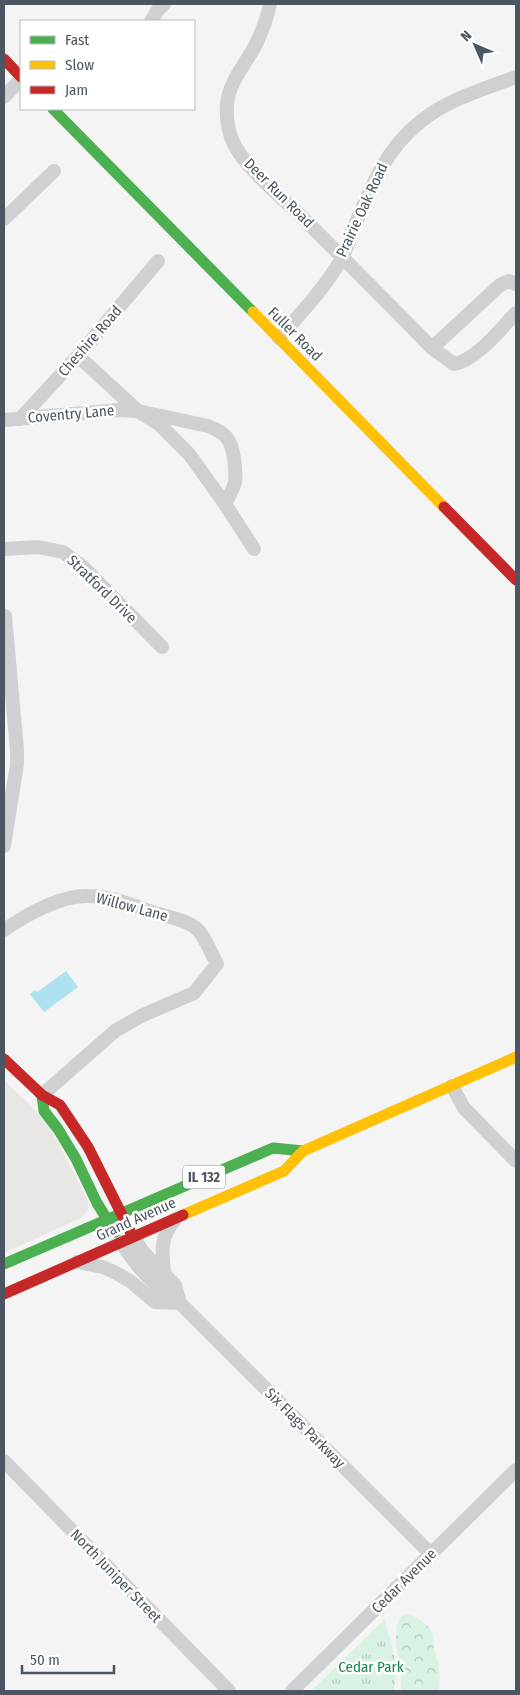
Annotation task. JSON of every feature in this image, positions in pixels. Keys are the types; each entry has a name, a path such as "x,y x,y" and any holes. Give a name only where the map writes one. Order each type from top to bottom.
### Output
{"street":[{"path":"152,20 164,4"},
{"name":"Deer Run Road","path":"270,4 266,22 229,92 226,117 229,131 235,146 249,165 432,348 454,364 465,362 476,354 516,313"},
{"path":"4,59 20,77"},
{"name":"Prairie Oak Road","path":"279,338 318,294 342,257 371,186 398,142 433,113 461,98 516,77"},
{"path":"4,97 20,79"},
{"name":"Fuller Road","path":"54,110 516,580"},
{"path":"4,219 54,171"},
{"name":"Cheshire Road","path":"20,419 78,356 158,261"},
{"path":"432,348 500,285 508,281 516,284"},
{"name":"Coventry Lane","path":"78,356 138,410 159,424 189,454 254,549"},
{"name":"Coventry Lane","path":"4,420 138,410 219,430 232,445 236,469 234,484 225,504"},
{"name":"Stratford Drive","path":"4,549 38,547 63,552 82,566 162,647"},
{"path":"4,846 16,764 10,732 5,616"},
{"name":"Willow Lane","path":"4,930 38,909 78,896 96,896 189,924 198,930 217,964 194,993 141,1016 115,1031 42,1095"},
{"name":"Grand Avenue","path":"4,1294 284,1171 303,1151 516,1057"},
{"path":"4,1059 42,1095 60,1105 70,1118 88,1147 121,1213 127,1240"},
{"path":"452,1086 464,1108 516,1161"},
{"path":"42,1095 44,1111 58,1129 76,1159 107,1219 127,1240"},
{"name":"Grand Avenue","path":"4,1264 273,1148 303,1151"},
{"name":"Six Flags Parkway","path":"164,1272 162,1250 164,1235 178,1217"},
{"name":"Six Flags Parkway","path":"127,1240 143,1252 175,1284 180,1302"},
{"name":"Six Flags Parkway","path":"127,1240 133,1262 151,1281 162,1291 180,1302 431,1554"},
{"path":"77,1262 103,1267 116,1273 130,1281 155,1302 180,1302"},
{"name":"North Juniper Street","path":"4,1461 229,1691"},
{"name":"Cedar Avenue","path":"292,1691 516,1470"}],"shaded area":[{"path":"4,1080 35,1110 52,1131 88,1201 88,1210 81,1218 4,1253"}],"green space":[{"path":"405,1614 423,1621 432,1632 439,1670 439,1691 401,1691 396,1637 399,1619"},
{"name":"Cedar Park","path":"384,1620 396,1664 393,1691 311,1691"}],"water":[{"path":"66,971 78,987 44,1012 30,994 35,990 37,992"}],"traffic: fast":[{"path":"54,110 253,312"},
{"path":"42,1095 44,1111 58,1129 76,1159 97,1203 115,1232"},
{"path":"4,1264 273,1148 303,1151"}],"traffic: slow":[{"path":"253,312 444,507"},
{"path":"183,1215 284,1171 303,1151 516,1057"}],"traffic: jam":[{"path":"4,59 20,76"},
{"path":"444,507 516,580"},
{"path":"4,1059 42,1095 60,1105 88,1147 133,1237"},
{"path":"4,1294 183,1215"}]}
